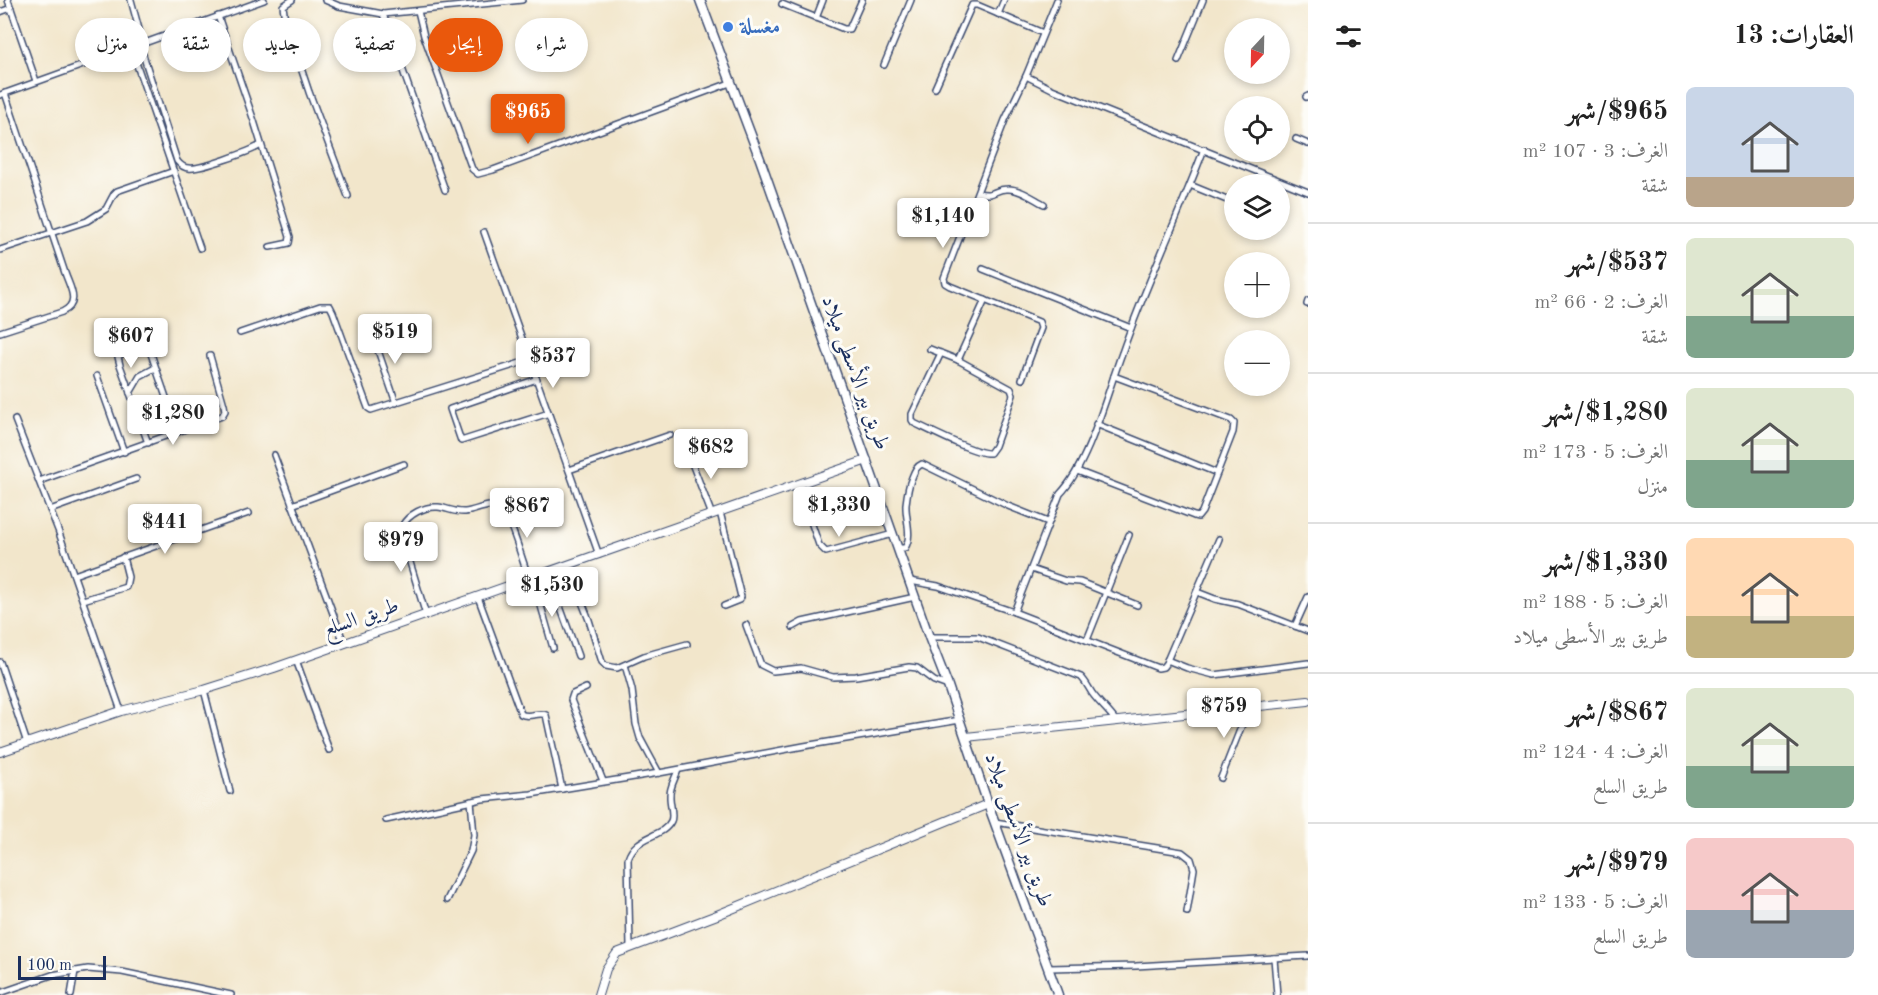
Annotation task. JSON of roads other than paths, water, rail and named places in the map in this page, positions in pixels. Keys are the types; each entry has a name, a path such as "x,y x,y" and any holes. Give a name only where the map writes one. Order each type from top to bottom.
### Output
{"main road":[{"name":"طريق بير الأسطى ميلاد","path":"700,0 1058,995"}],"street":[{"path":"8,0 36,81"},
{"path":"131,0 135,18"},
{"path":"149,41 264,0"},
{"path":"292,0 283,6 285,20 348,196"},
{"path":"325,0 339,6 383,14 522,0"},
{"path":"816,18 823,0"},
{"path":"782,4 849,29 862,0"},
{"path":"884,65 911,0"},
{"path":"998,14 1004,0"},
{"path":"1022,379 1041,325 1036,320 950,286 945,283 944,278 1005,120 1057,0"},
{"path":"1178,61 1203,0"},
{"path":"935,88 972,5 977,5 1044,33"},
{"path":"0,12 11,8"},
{"path":"418,11 424,36 472,169 477,174 730,83"},
{"path":"383,14 445,190"},
{"path":"218,16 290,237 289,243 270,247"},
{"path":"0,332 51,316 71,307 73,297 2,94 75,67"},
{"path":"149,70 180,165 194,168 247,153 261,145"},
{"path":"139,72 200,248"},
{"path":"1026,76 1052,89 1308,192"},
{"path":"1296,140 1308,144"},
{"path":"1014,612 1060,494 1077,471 1131,328 1204,149"},
{"path":"0,250 87,221 102,213 117,191 174,171"},
{"path":"1190,185 1224,199"},
{"path":"978,193 990,195 1004,189 1012,189 1044,204"},
{"path":"484,232 599,555"},
{"path":"983,269 1131,328"},
{"path":"958,360 985,300"},
{"path":"240,333 320,306 330,306 368,408 375,410 530,360"},
{"path":"372,333 396,403"},
{"path":"148,443 120,365 118,357 122,354 147,347 178,432"},
{"path":"930,348 958,360 1009,386 1013,391 995,446 990,453 985,454 974,450 914,423 912,420 912,414 941,353"},
{"path":"39,481 224,414 223,396 210,356"},
{"path":"130,393 140,376 155,368"},
{"path":"98,376 124,452"},
{"path":"1077,471 1194,516 1198,517 1202,512 1234,427 1231,420 1114,376"},
{"path":"537,379 450,409 461,441 549,413"},
{"path":"15,420 74,575 121,711"},
{"path":"1096,424 1217,473"},
{"path":"570,470 670,435"},
{"path":"688,453 716,514 741,597 724,606"},
{"path":"274,455 344,642"},
{"name":"طريق السلع","path":"0,752 121,711 204,690 296,660 867,460"},
{"path":"292,505 404,464"},
{"path":"898,548 905,548 908,544 906,505 909,487 916,468 922,464 1008,506 1048,522"},
{"path":"50,510 136,479"},
{"path":"805,504 819,545 826,552 893,534"},
{"path":"426,615 405,546 402,526 416,512 426,508 437,507 467,512 496,507 503,510 508,520 531,579 553,648"},
{"path":"74,575 249,513"},
{"path":"1087,640 1129,535"},
{"path":"910,581 938,586 1014,612 1158,668 1163,666 1167,660 1219,539"},
{"path":"83,600 126,587 128,577 123,557"},
{"path":"568,566 602,662 606,666 617,668 644,656 687,644"},
{"path":"1031,569 1066,581 1080,582 1137,605"},
{"path":"548,573 578,656"},
{"path":"1197,592 1238,604 1308,631"},
{"path":"478,597 521,714 526,717 541,713 546,715 562,789"},
{"path":"793,627 802,622 915,597"},
{"path":"1295,626 1308,597"},
{"path":"746,626 761,665 772,672 801,668 834,677 856,676 909,667 948,686"},
{"path":"929,637 978,637 1080,677 1087,682 1094,696 1107,708 1115,720"},
{"path":"296,660 329,750"},
{"path":"1167,660 1214,675 1308,663"},
{"path":"0,662 27,743"},
{"path":"625,665 632,690 639,738 659,773"},
{"path":"586,688 573,694 571,700 603,781"},
{"path":"204,690 230,791"},
{"path":"966,737 1308,701"},
{"path":"1221,778 1249,707"},
{"path":"386,820 471,801 531,794 678,770 960,720"},
{"path":"630,947 628,859 636,844 665,828 671,822 669,795 678,770"},
{"path":"447,900 471,851 474,835 471,801"},
{"path":"597,994 610,962 617,953 717,915 988,804"},
{"path":"995,822 1182,852 1191,859 1194,869 1187,912"},
{"path":"1049,968 1137,966 1308,956"},
{"path":"1274,958 1277,995"},
{"path":"0,993 52,975 88,969 122,972 231,995"},
{"path":"71,995 75,971"}],"place":[{"name":"مغسلة","path":"728,27"}]}
